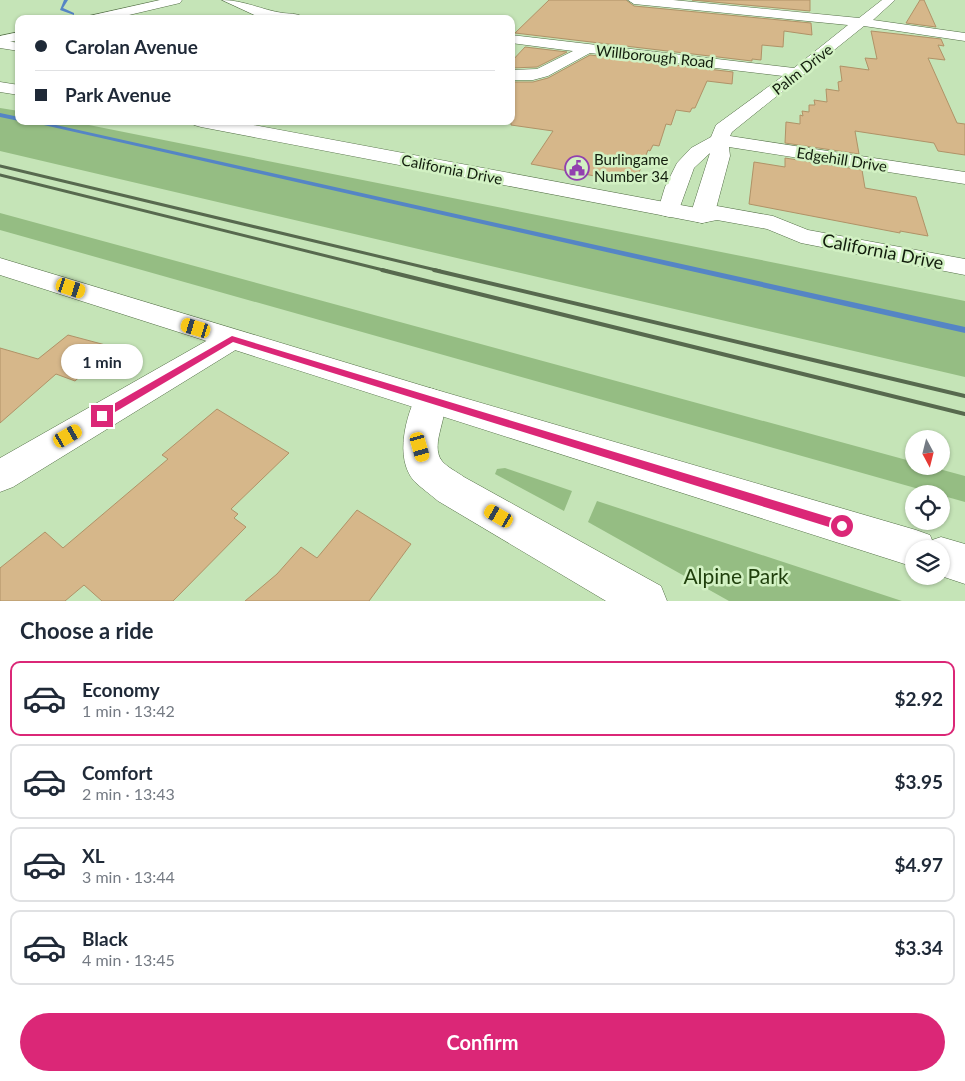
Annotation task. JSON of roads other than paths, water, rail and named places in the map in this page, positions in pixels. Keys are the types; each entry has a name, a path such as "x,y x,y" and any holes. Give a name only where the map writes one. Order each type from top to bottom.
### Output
{"street":[{"path":"111,15 176,0"},
{"path":"228,0 260,14 268,15"},
{"path":"634,0 860,22 965,37"},
{"name":"Palm Drive","path":"669,210 680,173 702,147 719,140 723,129 798,73 889,0"},
{"path":"788,2 851,16 860,22"},
{"path":"0,42 15,37"},
{"name":"Willborough Road","path":"515,40 586,49 642,53 798,73"},
{"path":"0,42 15,46"},
{"path":"515,76 524,77 544,74 586,49"},
{"path":"0,87 15,89"},
{"name":"California Drive","path":"222,125 702,216 717,226 773,237 800,236 965,268"},
{"path":"702,216 720,156 719,140"},
{"name":"Edgehill Drive","path":"719,140 965,178"},
{"path":"0,266 430,401 905,546"},
{"path":"0,476 232,339"},
{"path":"430,401 420,447 426,469 451,489 646,601"},
{"path":"950,559 965,564"}],"waterway":[{"path":"66,0 61,9 73,14"},
{"path":"0,115 15,118"},
{"path":"47,125 965,330"}],"railway":[{"path":"0,166 440,271"},
{"path":"0,175 387,271"},
{"path":"382,270 965,414"},
{"path":"434,270 965,396"}],"place":[{"name":"Burlingame Number 34","path":"577,168"}],"park label":[{"name":"Alpine Park","path":"736,575"}]}
